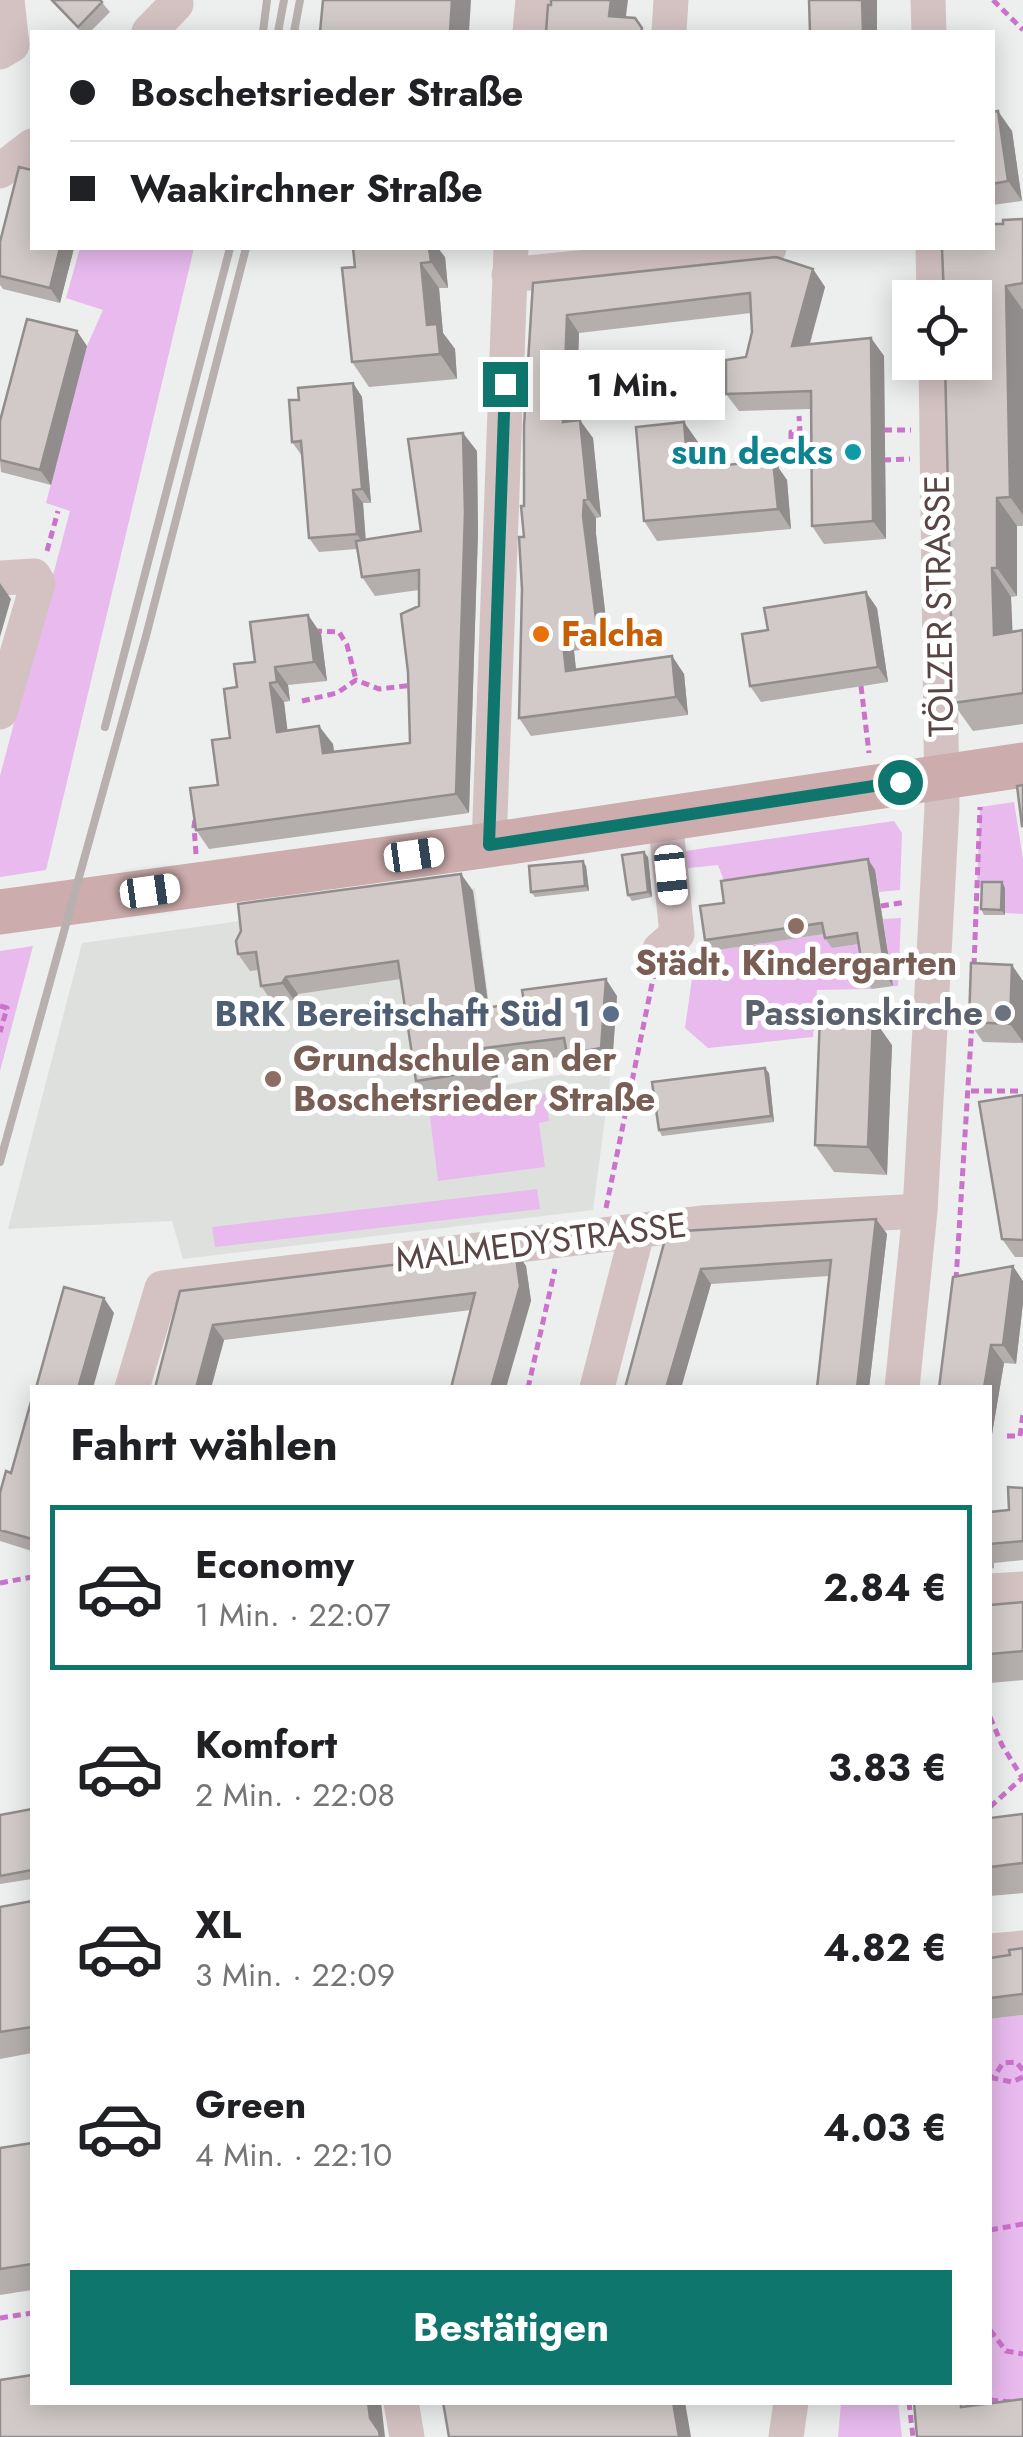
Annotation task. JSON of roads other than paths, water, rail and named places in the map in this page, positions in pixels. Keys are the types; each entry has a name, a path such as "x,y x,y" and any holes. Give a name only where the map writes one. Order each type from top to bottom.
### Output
{"main road":[{"path":"0,912 489,845 983,771"}],"street":[{"path":"0,52 12,45 7,0"},
{"path":"530,30 533,0"},
{"path":"669,30 670,0"},
{"path":"928,0 929,30"},
{"path":"151,30 176,4"},
{"path":"0,171 30,148"},
{"path":"489,845 510,261 727,250"},
{"path":"933,250 934,280"},
{"name":"TÖLZER STRASSE","path":"902,1385 920,1211 983,771 938,380"},
{"path":"0,578 34,576 38,583 0,712"},
{"path":"660,948 677,934 665,818"},
{"name":"MALMEDYSTRASSE","path":"133,1385 162,1288 761,1218 920,1211"},
{"path":"597,1385 638,1232"},
{"path":"992,1592 1023,1589"},
{"path":"992,1951 1023,1948"},
{"path":"401,2405 406,2437"},
{"path":"786,2437 791,2405"}],"railway":[{"path":"263,30 267,0"},
{"path":"278,30 284,0"},
{"path":"294,30 300,0"},
{"path":"105,727 229,250"},
{"path":"0,1162 146,636 245,250"}],"place":[{"name":"sun decks","path":"853,452"},
{"name":"Falcha","path":"541,634"},
{"name":"Städt. Kindergarten","path":"796,926"},
{"name":"Passionskirche","path":"1003,1013"},
{"name":"BRK Bereitschaft Süd 1","path":"611,1014"},
{"name":"Grundschule an der Boschetsrieder Straße","path":"273,1079"}]}
